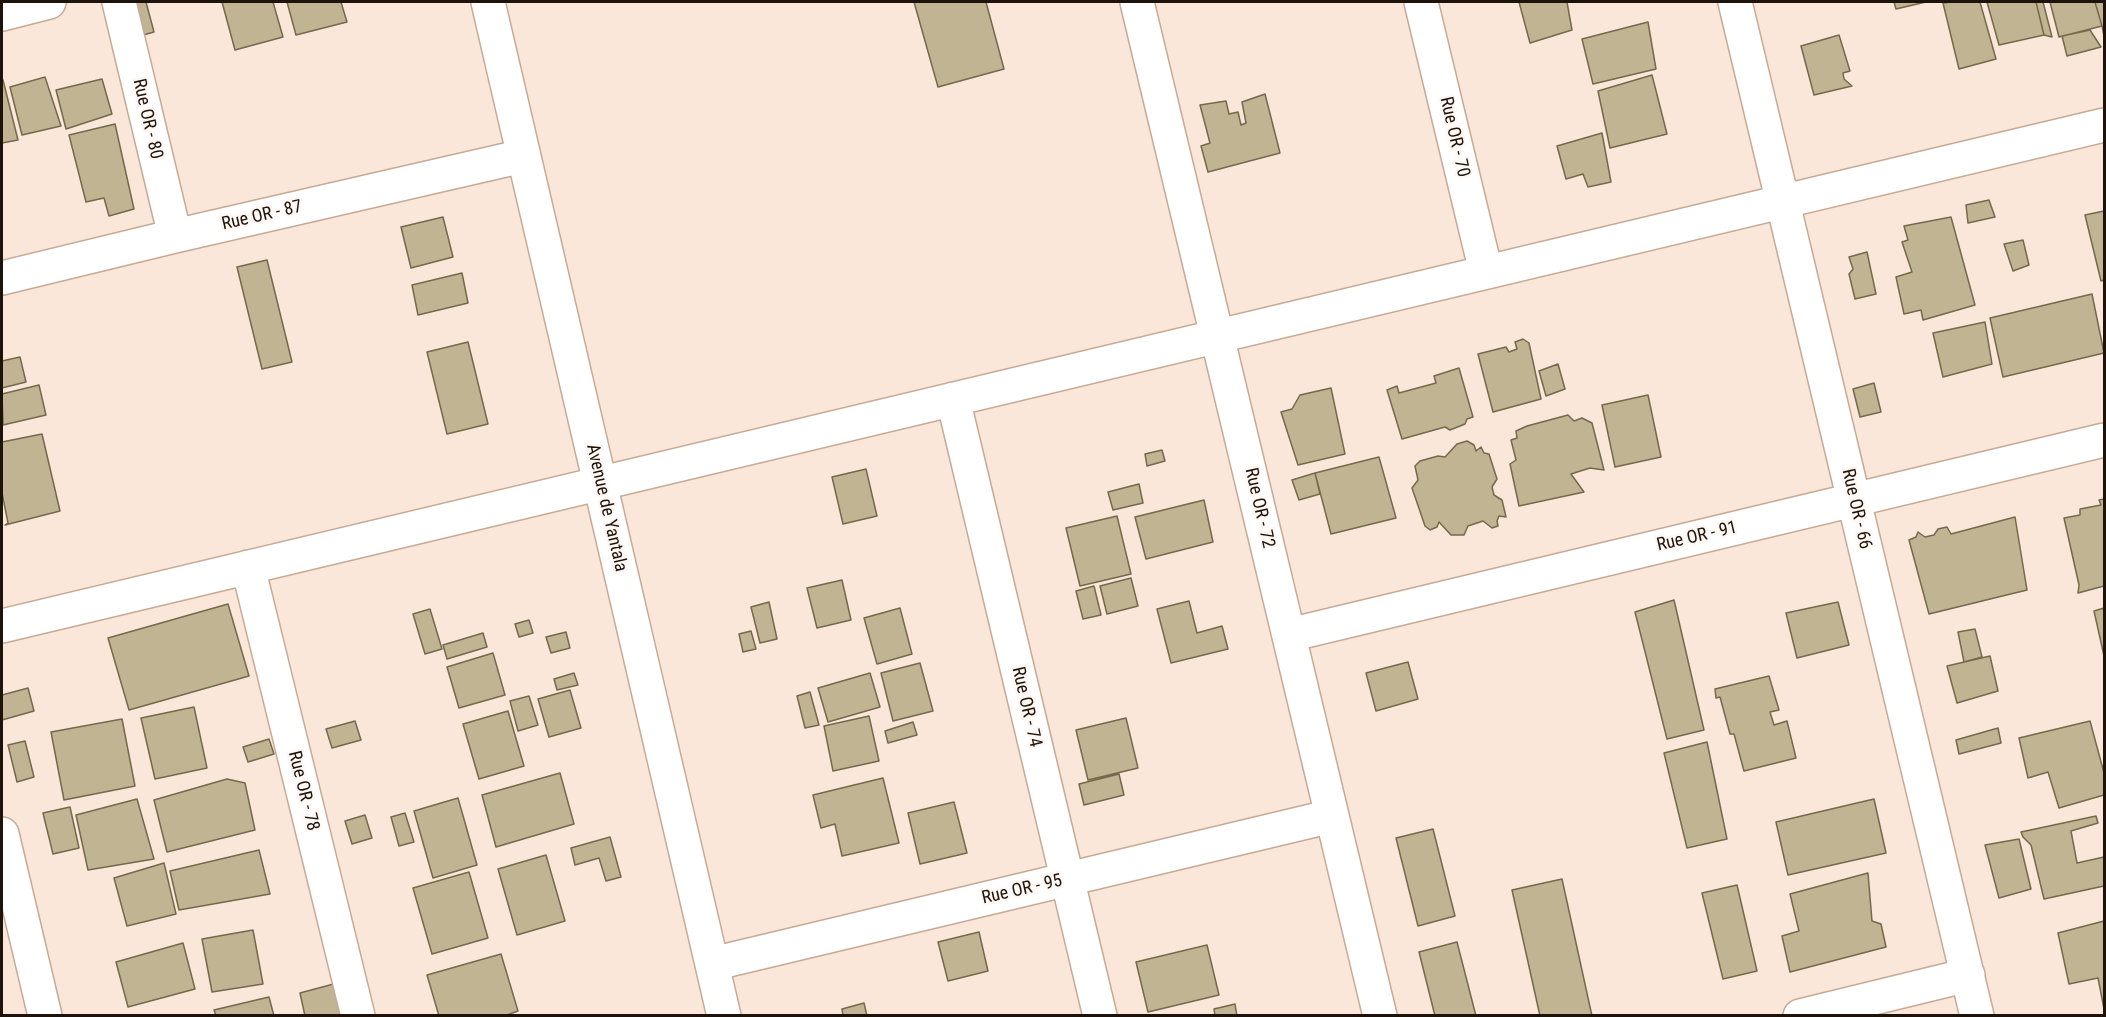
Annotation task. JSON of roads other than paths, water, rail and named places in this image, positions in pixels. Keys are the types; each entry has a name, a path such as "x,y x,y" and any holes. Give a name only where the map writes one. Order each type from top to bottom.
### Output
{"street":[{"path":"2,14 50,2"},
{"name":"Rue OR - 80","path":"119,2 175,236"},
{"name":"Avenue de Yantala","path":"488,2 724,1016"},
{"name":"Rue OR - 72","path":"1137,2 1380,1016"},
{"name":"Rue OR - 70","path":"1421,2 1486,272"},
{"name":"Rue OR - 66","path":"1735,2 1977,1016"},
{"path":"2,626 2104,124"},
{"name":"Rue OR - 87","path":"2,278 524,156"},
{"name":"Rue OR - 74","path":"953,399 1100,1016"},
{"name":"Rue OR - 91","path":"1289,635 2104,440"},
{"name":"Rue OR - 78","path":"248,567 358,1016"},
{"name":"Rue OR - 95","path":"712,964 1332,816"},
{"path":"2,834 45,1016"},
{"path":"1800,1016 1968,975"}]}
